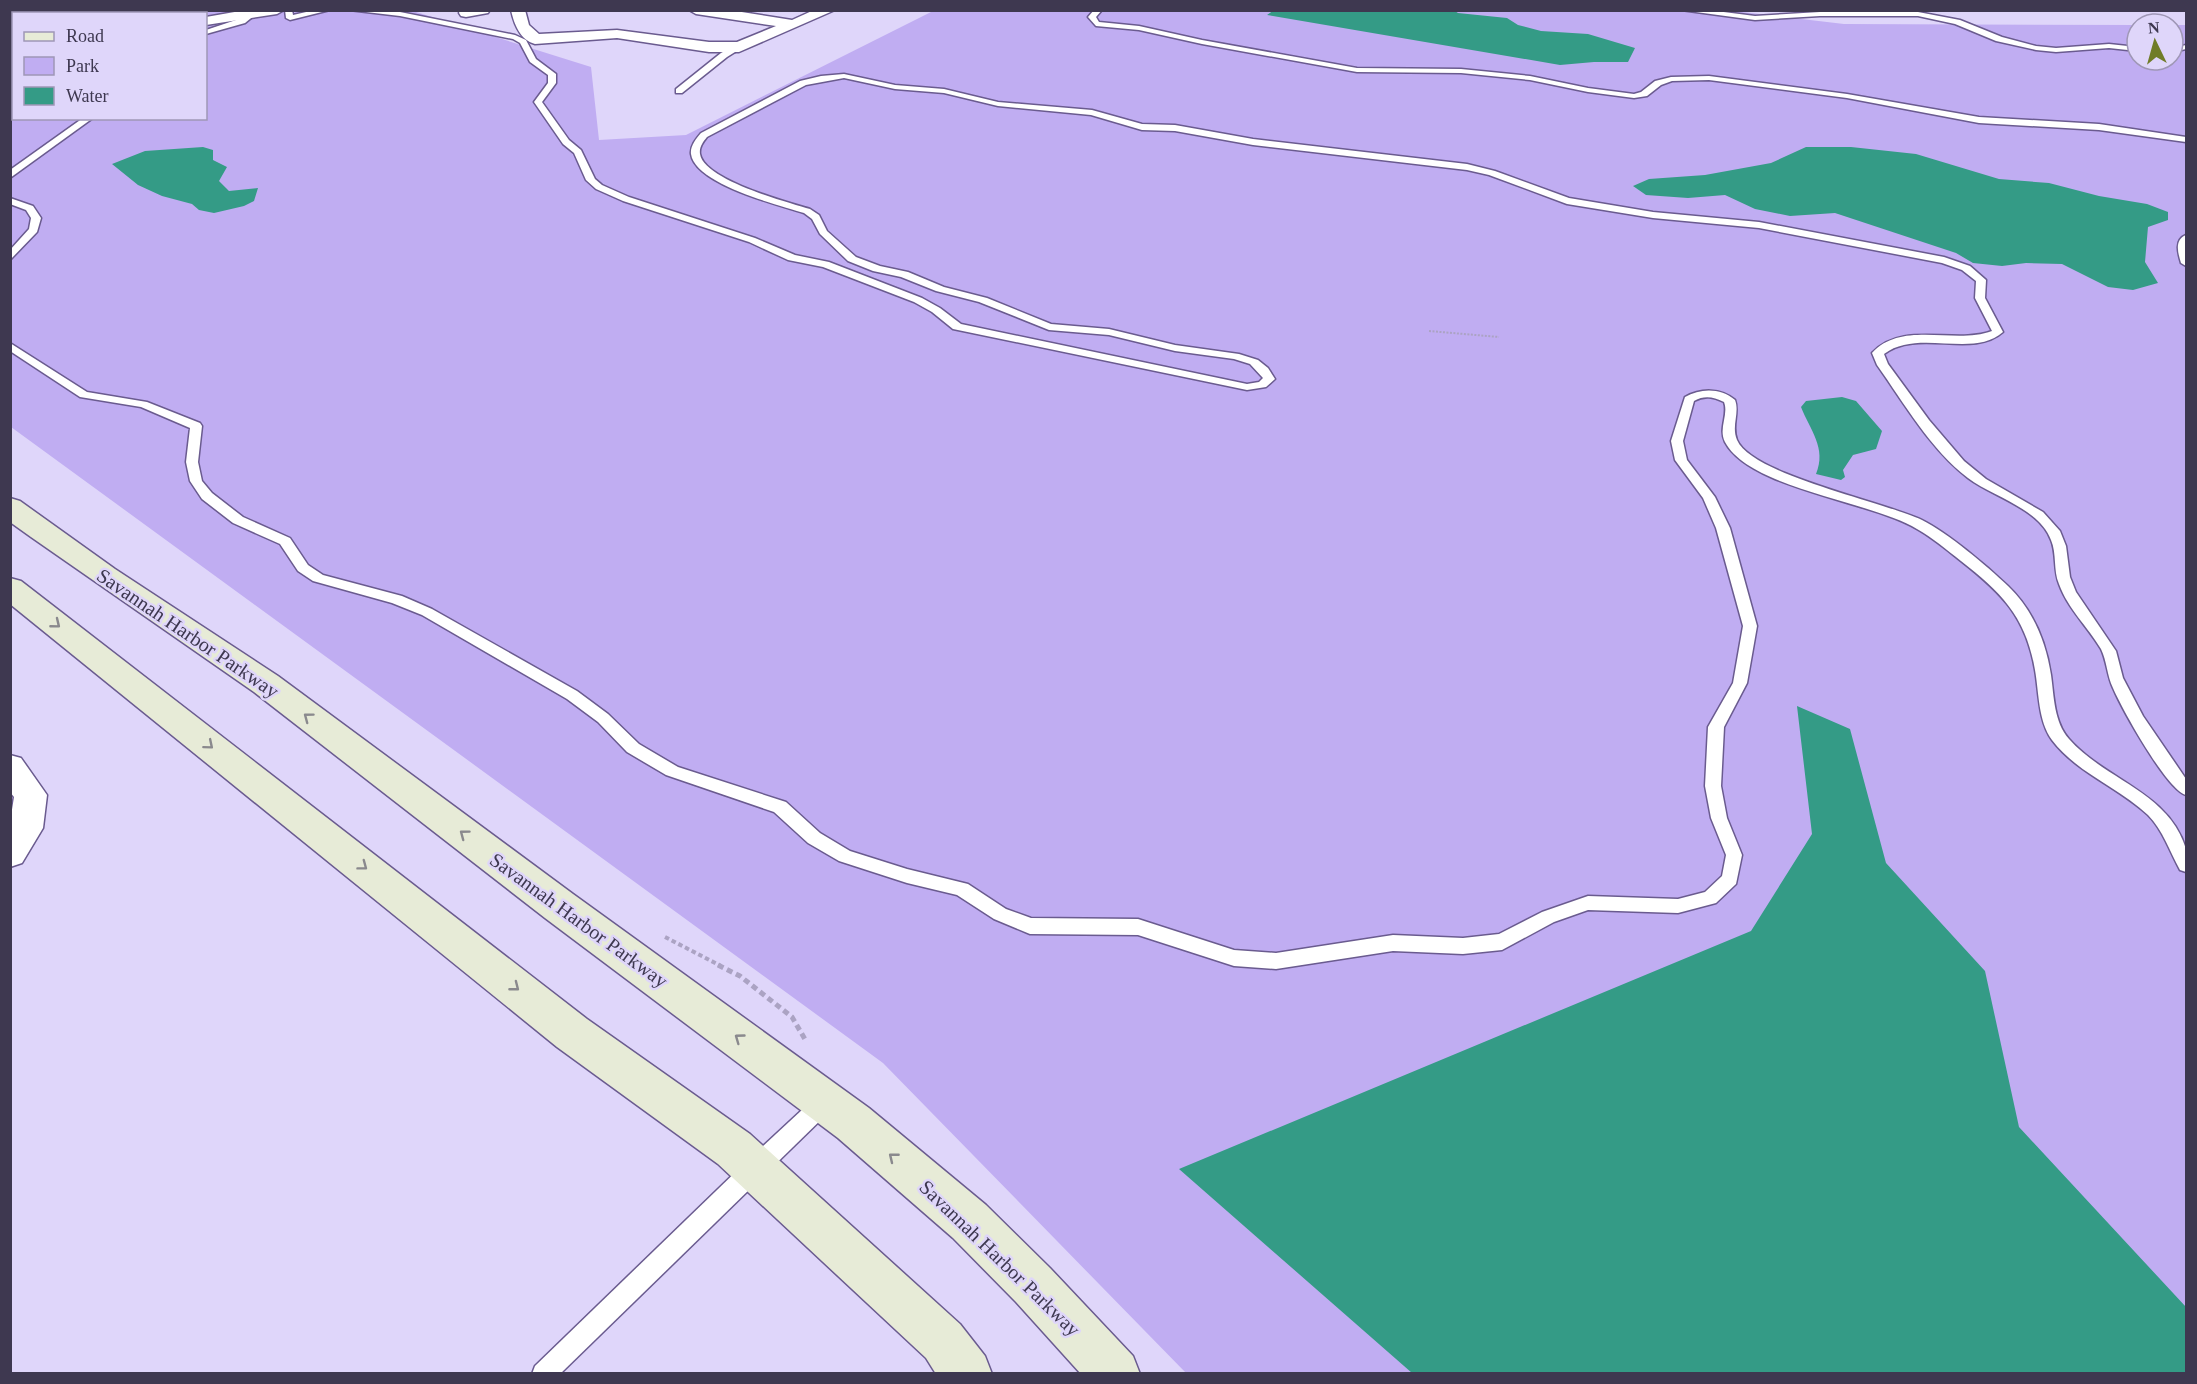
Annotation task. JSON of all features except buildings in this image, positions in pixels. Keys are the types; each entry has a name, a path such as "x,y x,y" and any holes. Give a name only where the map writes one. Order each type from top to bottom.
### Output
{"street":[{"path":"207,21 278,10"},
{"path":"465,13 483,10"},
{"path":"518,10 522,26 536,39 617,34 709,47 739,47 828,10"},
{"path":"696,10 795,24"},
{"name":"Savannah Harbor Parkway","path":"10,507 96,571 171,618 269,687 559,907 825,1103 948,1202 1039,1291 1115,1374"},
{"path":"10,588 572,1033 734,1149 944,1341 967,1374"},
{"path":"10,767 31,795 26,828 10,853"}],"lane":[{"path":"288,10 290,18 327,10"},
{"path":"352,10 400,14 441,24 500,33 523,42 533,60 552,74 552,82 538,102 566,142 579,152 591,180 599,187 626,199 752,240 792,258 833,267 918,300 936,310 957,327 1247,387 1262,385 1269,379 1264,370 1254,362 1235,356 1175,348 1109,332 1049,327 983,300 940,289 904,274 877,269 852,258 823,232 816,217 807,211 749,191 708,172 699,164 695,155 698,143 704,135 803,83 821,78 844,76 895,87 945,91 998,104 1092,113 1142,127 1175,128 1253,142 1467,167 1492,173 1567,201 1653,215 1759,225 1944,260 1966,268 1981,280 1980,298 1998,332 1989,338 1972,341 1906,340 1885,345 1878,353 1883,365 1945,447 1970,474 2038,514 2056,535 2063,558 2064,580 2076,605 2109,649 2116,679 2130,706 2175,779 2187,789"},
{"path":"1099,10 1092,17 1096,24 1169,33 1202,42 1348,69 1461,71 1530,78 1588,90 1634,96 1644,94 1658,83 1671,79 1709,78 1876,100 1979,120 2099,127 2187,140"},
{"path":"1684,10 1755,18 1820,14 1908,13 1957,22 1999,39 2036,48 2056,50 2109,46 2125,48"},
{"path":"207,32 242,21 255,12"},
{"path":"680,91 739,47"},
{"path":"10,175 86,120"},
{"path":"10,201 30,208 36,218 34,230 10,257"},
{"path":"2187,238 2182,249 2187,263"},
{"path":"10,346 84,395 143,404 196,426 192,462 196,481 207,496 238,520 285,541 303,568 318,578 398,599 427,612 572,695 603,718 633,748 672,771 780,807 814,838 845,856 907,876 962,889 1000,914 1030,926 1138,927 1234,958 1276,961 1393,942 1462,946 1502,942 1548,917 1588,903 1678,906 1710,898 1730,879 1734,855 1719,818 1713,786 1716,727 1740,682 1750,626 1723,528 1708,497 1681,460 1677,441 1689,399 1699,393 1716,394 1729,400 1733,410 1729,425 1731,441 1745,458 1765,470 1867,503 1920,525 2001,585 2022,609 2038,643 2053,730 2073,756 2123,786 2156,812 2187,865"},
{"path":"543,1374 754,1168 825,1103"}],"path":[{"path":"1429,331 1499,337"}],"green space":[{"path":"1726,10 1844,24 2125,25 2125,72 2185,72 2186,25 2186,1373 1186,1373 883,1063 11,427 11,11 413,11 591,67 599,140 686,135 933,11"}],"water":[{"path":"1274,10 1455,11 1507,18 1518,25 1541,31 1588,34 1635,48 1628,62 1560,65 1267,15"},
{"path":"203,147 213,150 213,160 227,167 219,181 229,191 258,188 254,201 244,206 214,213 199,210 192,204 162,196 138,185 112,164 145,151"},
{"path":"1806,147 1851,147 1916,154 1999,179 2049,183 2099,196 2147,204 2168,212 2168,220 2148,227 2145,262 2158,283 2133,290 2108,287 2062,264 2026,263 2002,266 1973,263 1956,253 1835,213 1790,216 1755,209 1725,195 1688,198 1646,195 1633,186 1649,179 1705,175 1771,163"},
{"path":"1842,397 1856,401 1882,431 1876,449 1853,455 1843,470 1845,477 1841,480 1816,474 1820,456 1818,447 1801,407 1806,401"},
{"path":"1797,706 1850,729 1886,863 1985,971 2019,1127 2186,1307 2186,1373 1412,1373 1179,1169 1751,931 1812,834"}]}
